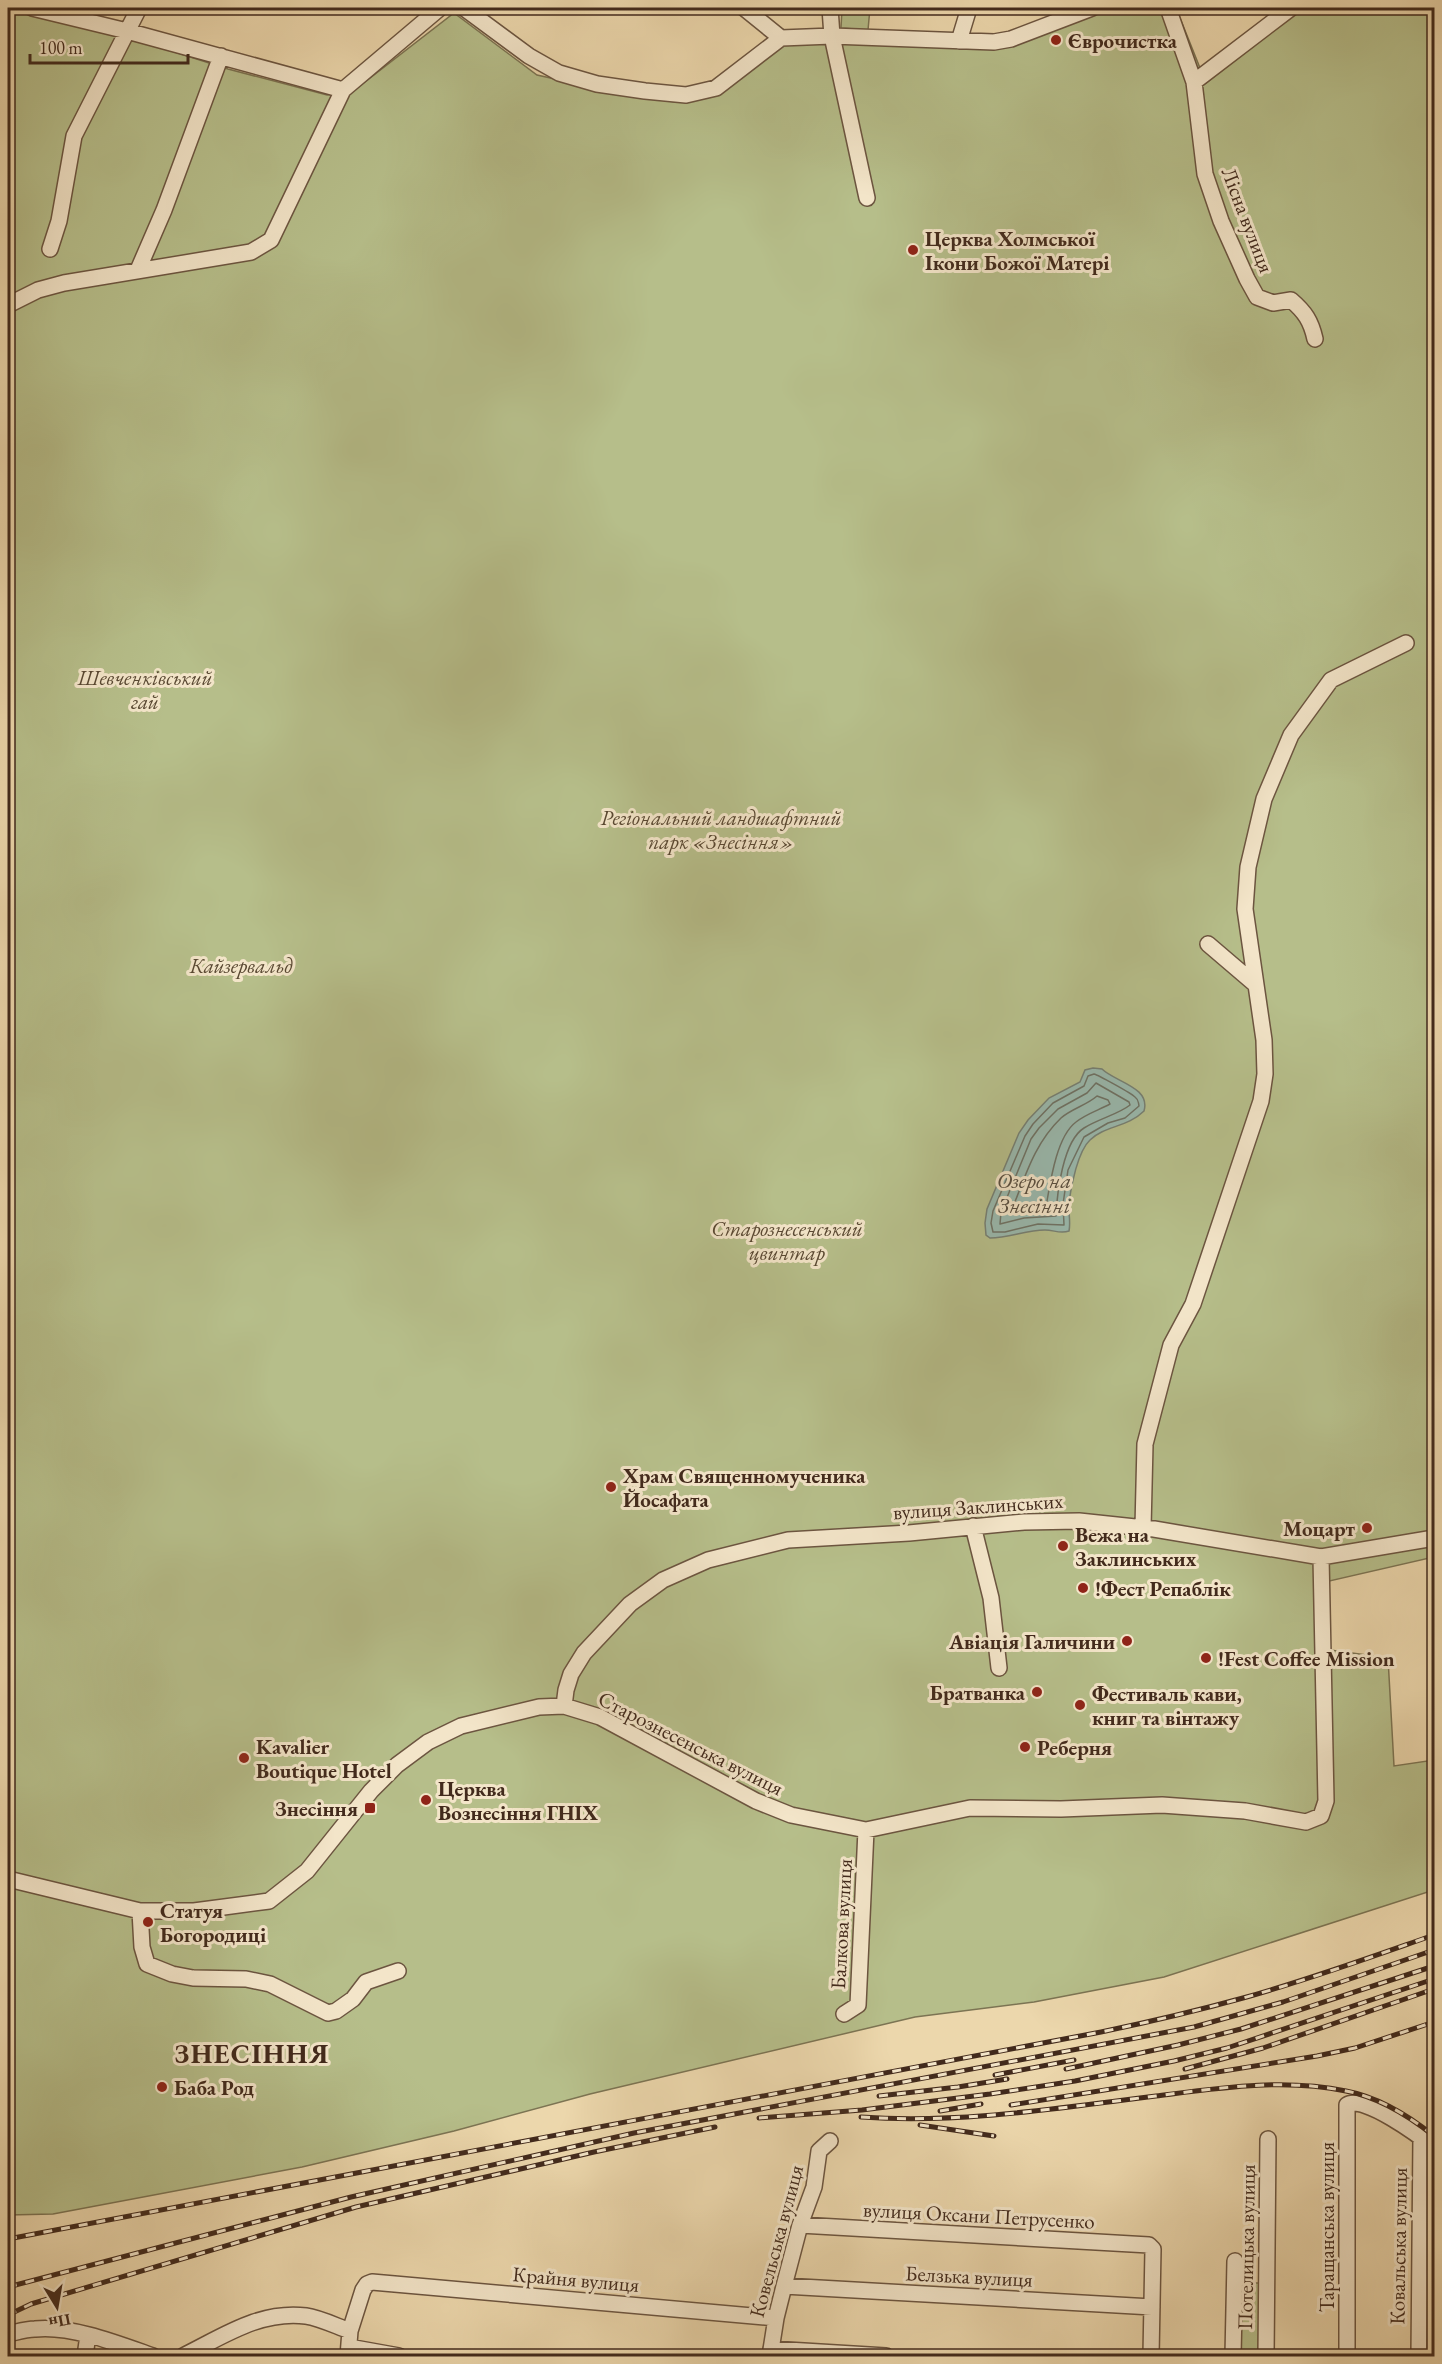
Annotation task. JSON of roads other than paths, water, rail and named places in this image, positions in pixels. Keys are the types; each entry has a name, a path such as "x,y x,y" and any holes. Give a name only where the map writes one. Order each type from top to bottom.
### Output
{"street":[{"path":"32,8 127,31 343,90"},
{"path":"50,249 59,221 75,136 139,8"},
{"path":"8,305 38,290 64,283 251,252 266,244 271,240 343,90 440,8"},
{"path":"464,8 529,56 560,74 597,84 676,94 702,92 716,88 781,39 832,36 994,42 1011,39 1092,8"},
{"path":"744,8 781,39"},
{"path":"830,8 832,36 867,198"},
{"path":"959,41 969,8"},
{"name":"Лісна вулиця","path":"1168,8 1194,82 1205,174 1221,221 1246,279 1260,298 1273,303 1291,300 1303,310 1311,321 1315,339"},
{"path":"1194,82 1291,8"},
{"path":"138,270 164,210 221,56"},
{"path":"1143,1528 1145,1444 1171,1345 1193,1304 1261,1101 1265,1074 1264,1040 1245,909 1248,867 1264,799 1291,735 1331,680 1406,643"},
{"path":"1208,944 1256,985"},
{"name":"вулиця Заклинських","path":"564,1706 566,1690 572,1674 584,1653 630,1604 663,1580 690,1568 733,1552 788,1540 909,1533 1024,1522 1079,1521 1143,1528 1321,1557 1434,1539"},
{"path":"973,1526 991,1598 999,1668"},
{"name":"Старознесенська вулиця","path":"8,1879 140,1911 194,1911 269,1901 307,1871 371,1791 397,1765 428,1742 461,1726 539,1707 564,1706 600,1717 756,1801 790,1815 866,1830 970,1808 1061,1809 1162,1804 1245,1811 1306,1822 1321,1816 1326,1801 1321,1557"},
{"name":"Балкова вулиця","path":"844,2014 858,2005 866,1830"},
{"path":"140,1911 142,1947 147,1964 172,1974 193,1978 246,1979 270,1984 328,2013 336,2011 353,2000 366,1982 398,1971"},
{"name":"Таращанська вулиця","path":"1347,2356 1347,2105 1354,2103 1388,2115 1421,2136"},
{"path":"1421,2136 1434,2148"},
{"name":"Ковальська вулиця","path":"1419,2356 1421,2136"},
{"name":"Потелицька вулиця","path":"1266,2356 1268,2139"},
{"name":"Ковельська вулиця","path":"771,2353 784,2286 800,2225 814,2187 819,2151 830,2141"},
{"name":"вулиця Оксани Петрусенко","path":"800,2225 1149,2245 1153,2249 1152,2307"},
{"path":"1233,2356 1235,2261"},
{"name":"Крайня вулиця","path":"350,2331 363,2290 367,2284 372,2282 776,2318"},
{"name":"Белзька вулиця","path":"784,2286 1152,2307"},
{"path":"1151,2356 1152,2307"},
{"path":"183,2356 253,2321 280,2315 308,2316 350,2331 348,2352 399,2356"},
{"path":"8,2334 36,2328 88,2336 153,2356"},
{"path":"85,2356 88,2336"},
{"path":"771,2353 886,2356"}],"water":[{"name":"Озеро на Знесінні","path":"1102,1069 1137,1091 1145,1103 1144,1111 1131,1120 1096,1135 1086,1145 1071,1187 1069,1231 1038,1230 990,1238 986,1235 987,1209 1019,1133 1049,1098 1080,1082 1085,1070"}],"railway":[{"path":"8,2239 1119,2028 1267,1991 1434,1935"},
{"path":"8,2287 351,2197 634,2133 1194,2027 1283,2002 1434,1950"},
{"path":"1066,2069 1241,2029 1434,1966"},
{"path":"759,2118 862,2110 990,2094 1075,2081 1174,2061 1227,2048 1434,1979"},
{"path":"1185,2069 1263,2048 1434,1989"},
{"path":"1011,2105 1317,2056 1355,2048 1434,2022"},
{"path":"995,2075 1074,2060"},
{"path":"879,2096 1007,2079"},
{"path":"861,2117 898,2119 972,2117 1227,2087 1299,2085 1346,2091 1370,2098 1404,2115 1434,2136"},
{"path":"940,2111 981,2104"},
{"path":"920,2125 994,2136"},
{"path":"8,2315 31,2304 356,2207 594,2152 715,2127"}],"place":[{"name":"Єврочистка","path":"1056,40"},
{"name":"Церква Холмської Ікони Божої Матері","path":"913,250"},
{"name":"Храм Священномученика Йосафата","path":"611,1487"},
{"name":"Моцарт","path":"1367,1528"},
{"name":"Вежа на Заклинських","path":"1063,1546"},
{"name":"!Фест Репаблік","path":"1083,1588"},
{"name":"Авіація Галичини","path":"1127,1641"},
{"name":"!Fest Coffee Mission","path":"1206,1658"},
{"name":"Братванка","path":"1037,1692"},
{"name":"Фестиваль кави, книг та вінтажу","path":"1080,1705"},
{"name":"Реберня","path":"1025,1747"},
{"name":"Kavalier Boutique Hotel","path":"244,1758"},
{"name":"Церква Вознесіння ГНІХ","path":"426,1800"},
{"name":"Знесіння","path":"370,1808"},
{"name":"Статуя Богородиці","path":"148,1922"},
{"name":"Баба Род","path":"162,2087"}],"district":[{"name":"ЗНЕСІННЯ","path":"252,2053"}],"park label":[{"name":"Шевченківський гай","path":"145,689"},
{"name":"Регіональний ландшафтний парк «Знесіння»","path":"721,829"},
{"name":"Кайзервальд","path":"241,965"},
{"name":"Старознесенський цвинтар","path":"787,1240"}]}
